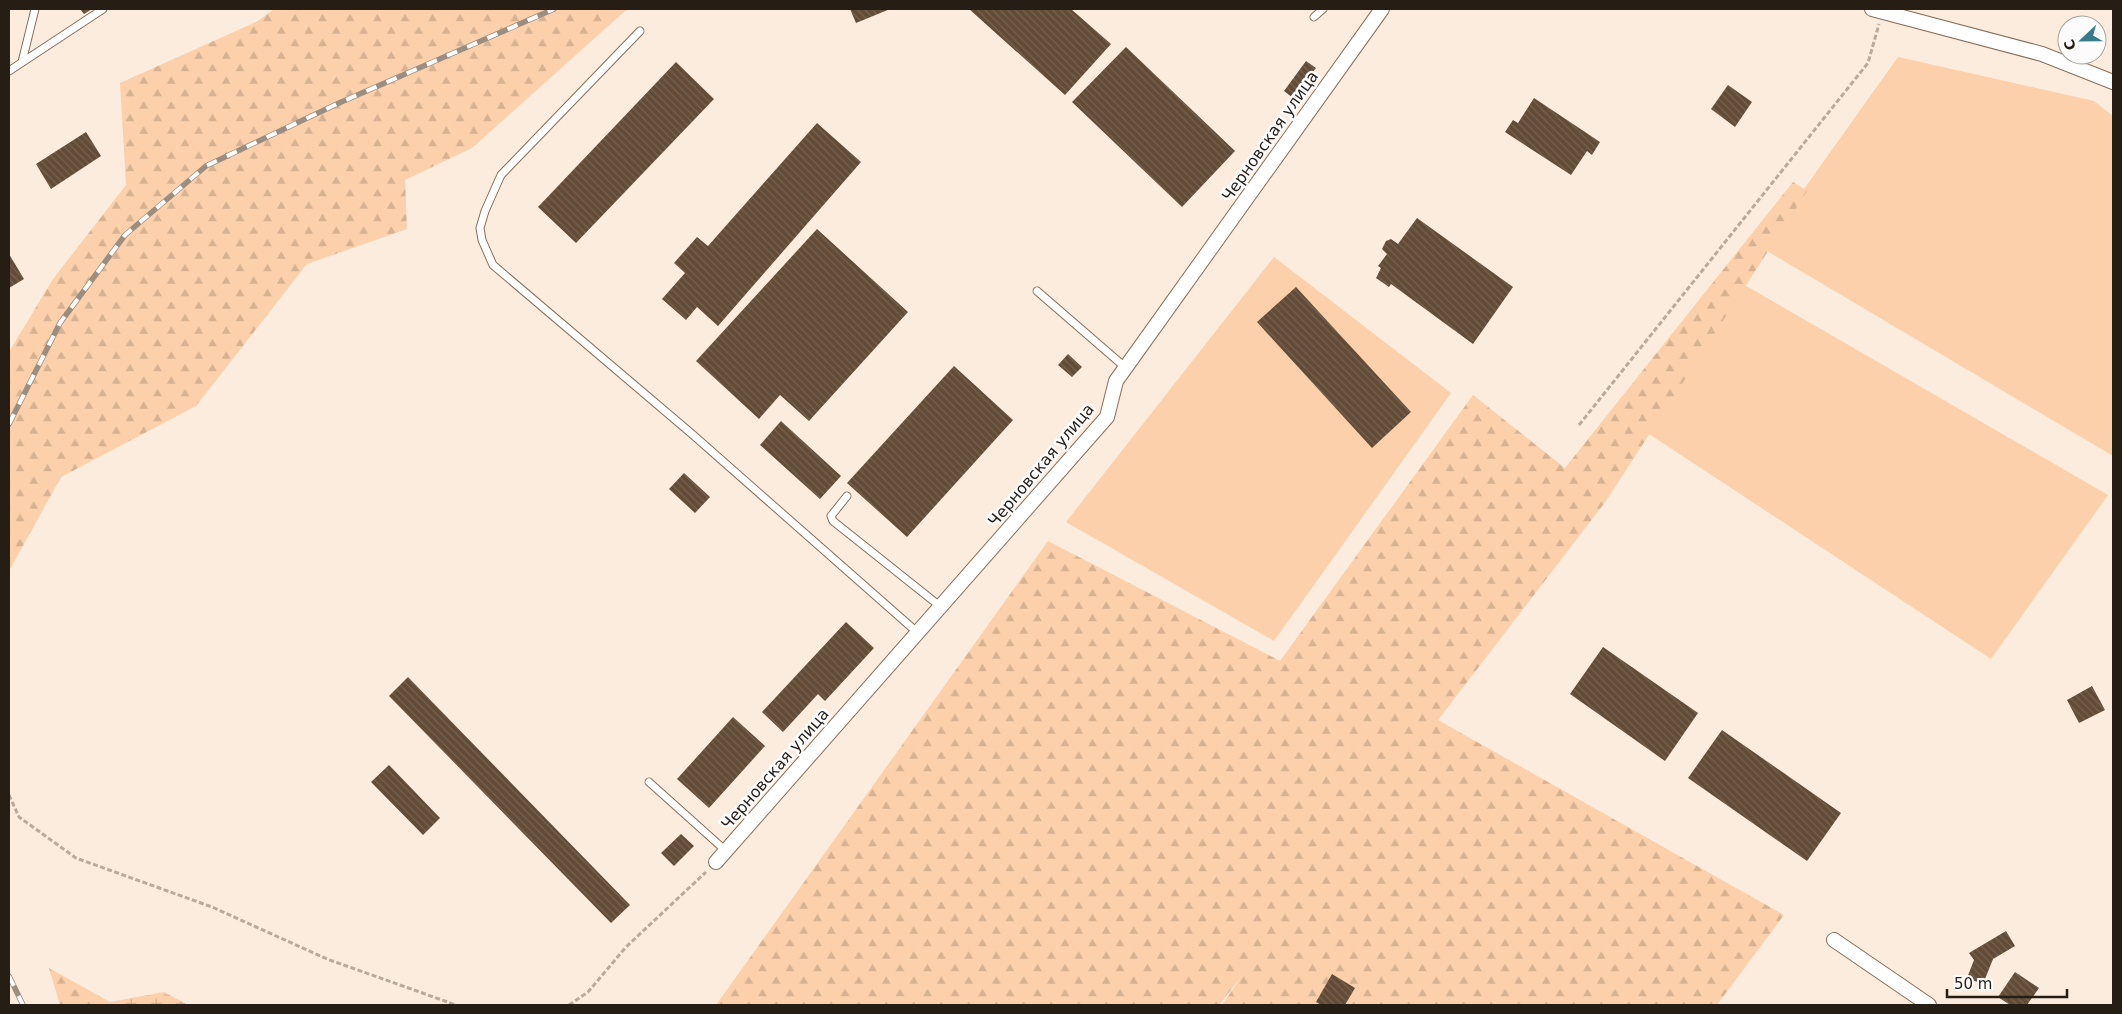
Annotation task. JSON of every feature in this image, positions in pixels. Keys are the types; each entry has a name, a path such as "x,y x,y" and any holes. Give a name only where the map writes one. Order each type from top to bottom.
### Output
{"street":[{"name":"Черновская улица","path":"721,857 1108,417 1116,381 1382,9"},
{"path":"1877,10 2042,54 2113,82"},
{"path":"1834,940 1929,1005"}],"lane":[{"path":"22,62 35,9"},
{"path":"9,70 103,9"},
{"path":"1314,17 1324,9"},
{"path":"640,31 501,175 485,211 480,228 482,240 493,265 699,441 918,633"},
{"path":"1037,291 1126,369"},
{"path":"847,496 830,516 832,520 941,607"},
{"path":"649,782 721,857"}],"path":[{"path":"1580,425 1868,63 1877,10"},
{"path":"9,795 19,817 76,858 212,907 328,959 456,1005"},
{"path":"569,1005 588,992 626,947 721,857"}],"green space":[{"path":"274,9 630,9 625,11 472,148 405,180 407,229 307,264 196,406 61,477 9,571 9,352 53,279 126,185 120,83 258,21"},
{"path":"1898,57 2094,101 2113,116 2113,456 1762,248"},
{"path":"1793,182 1807,191 1606,501 1438,720 1784,915 1717,1005 1222,1005 1242,976 1219,1005 716,1005 1048,541 1280,661 1473,395 1565,468"},
{"path":"1274,257 1451,393 1274,641 1066,522"},
{"path":"1743,284 2108,495 1991,659 1646,432"},
{"path":"49,968 110,1002 113,1005 60,1005"},
{"path":"164,992 188,1005 113,1005 110,1002"}],"building":[{"path":"80,9 92,9 84,14"},
{"path":"850,9 890,9 856,23"},
{"path":"969,9 1071,9 1111,44 1065,95"},
{"path":"1126,47 1235,151 1182,207 1072,102"},
{"path":"1306,61 1316,68 1293,98 1284,91"},
{"path":"676,62 714,99 576,243 538,207"},
{"path":"1728,85 1752,102 1735,127 1711,109"},
{"path":"1534,98 1600,142 1592,155 1587,151 1571,175 1505,132 1513,120 1518,123"},
{"path":"817,123 861,162 718,326 697,307 686,320 662,299 685,273 674,263 697,237 708,246"},
{"path":"86,132 101,156 51,189 36,164"},
{"path":"1417,218 1513,287 1473,344 1391,284 1389,287 1376,278 1381,268 1378,266 1387,254 1382,249 1386,241 1391,239 1398,244"},
{"path":"817,229 908,312 809,421 780,395 759,419 696,361"},
{"path":"9,254 24,279 9,288"},
{"path":"1296,287 1411,412 1372,448 1257,322"},
{"path":"1068,354 1082,367 1072,377 1058,365"},
{"path":"954,366 1013,420 907,537 847,483"},
{"path":"781,421 841,476 820,499 760,445"},
{"path":"684,473 710,497 695,513 669,489"},
{"path":"846,622 874,648 825,701 818,694 783,732 762,712"},
{"path":"1603,647 1698,713 1665,761 1570,694"},
{"path":"408,677 630,905 611,923 389,696"},
{"path":"2092,686 2105,710 2079,723 2067,700"},
{"path":"733,717 765,746 709,808 677,779"},
{"path":"1722,730 1841,813 1807,861 1688,778"},
{"path":"389,765 440,818 423,835 371,782"},
{"path":"681,834 694,846 674,866 661,853"},
{"path":"2006,931 2015,946 1993,959 1983,984 1967,978 1974,960 1969,953"},
{"path":"2015,972 2039,988 2027,1005 2010,1005 1998,997"},
{"path":"1332,974 1355,988 1345,1005 1321,1005 1316,1002"}],"railway":[{"path":"9,424 60,323 125,235 206,166 339,103 554,9"},
{"path":"9,976 23,1005"}]}
